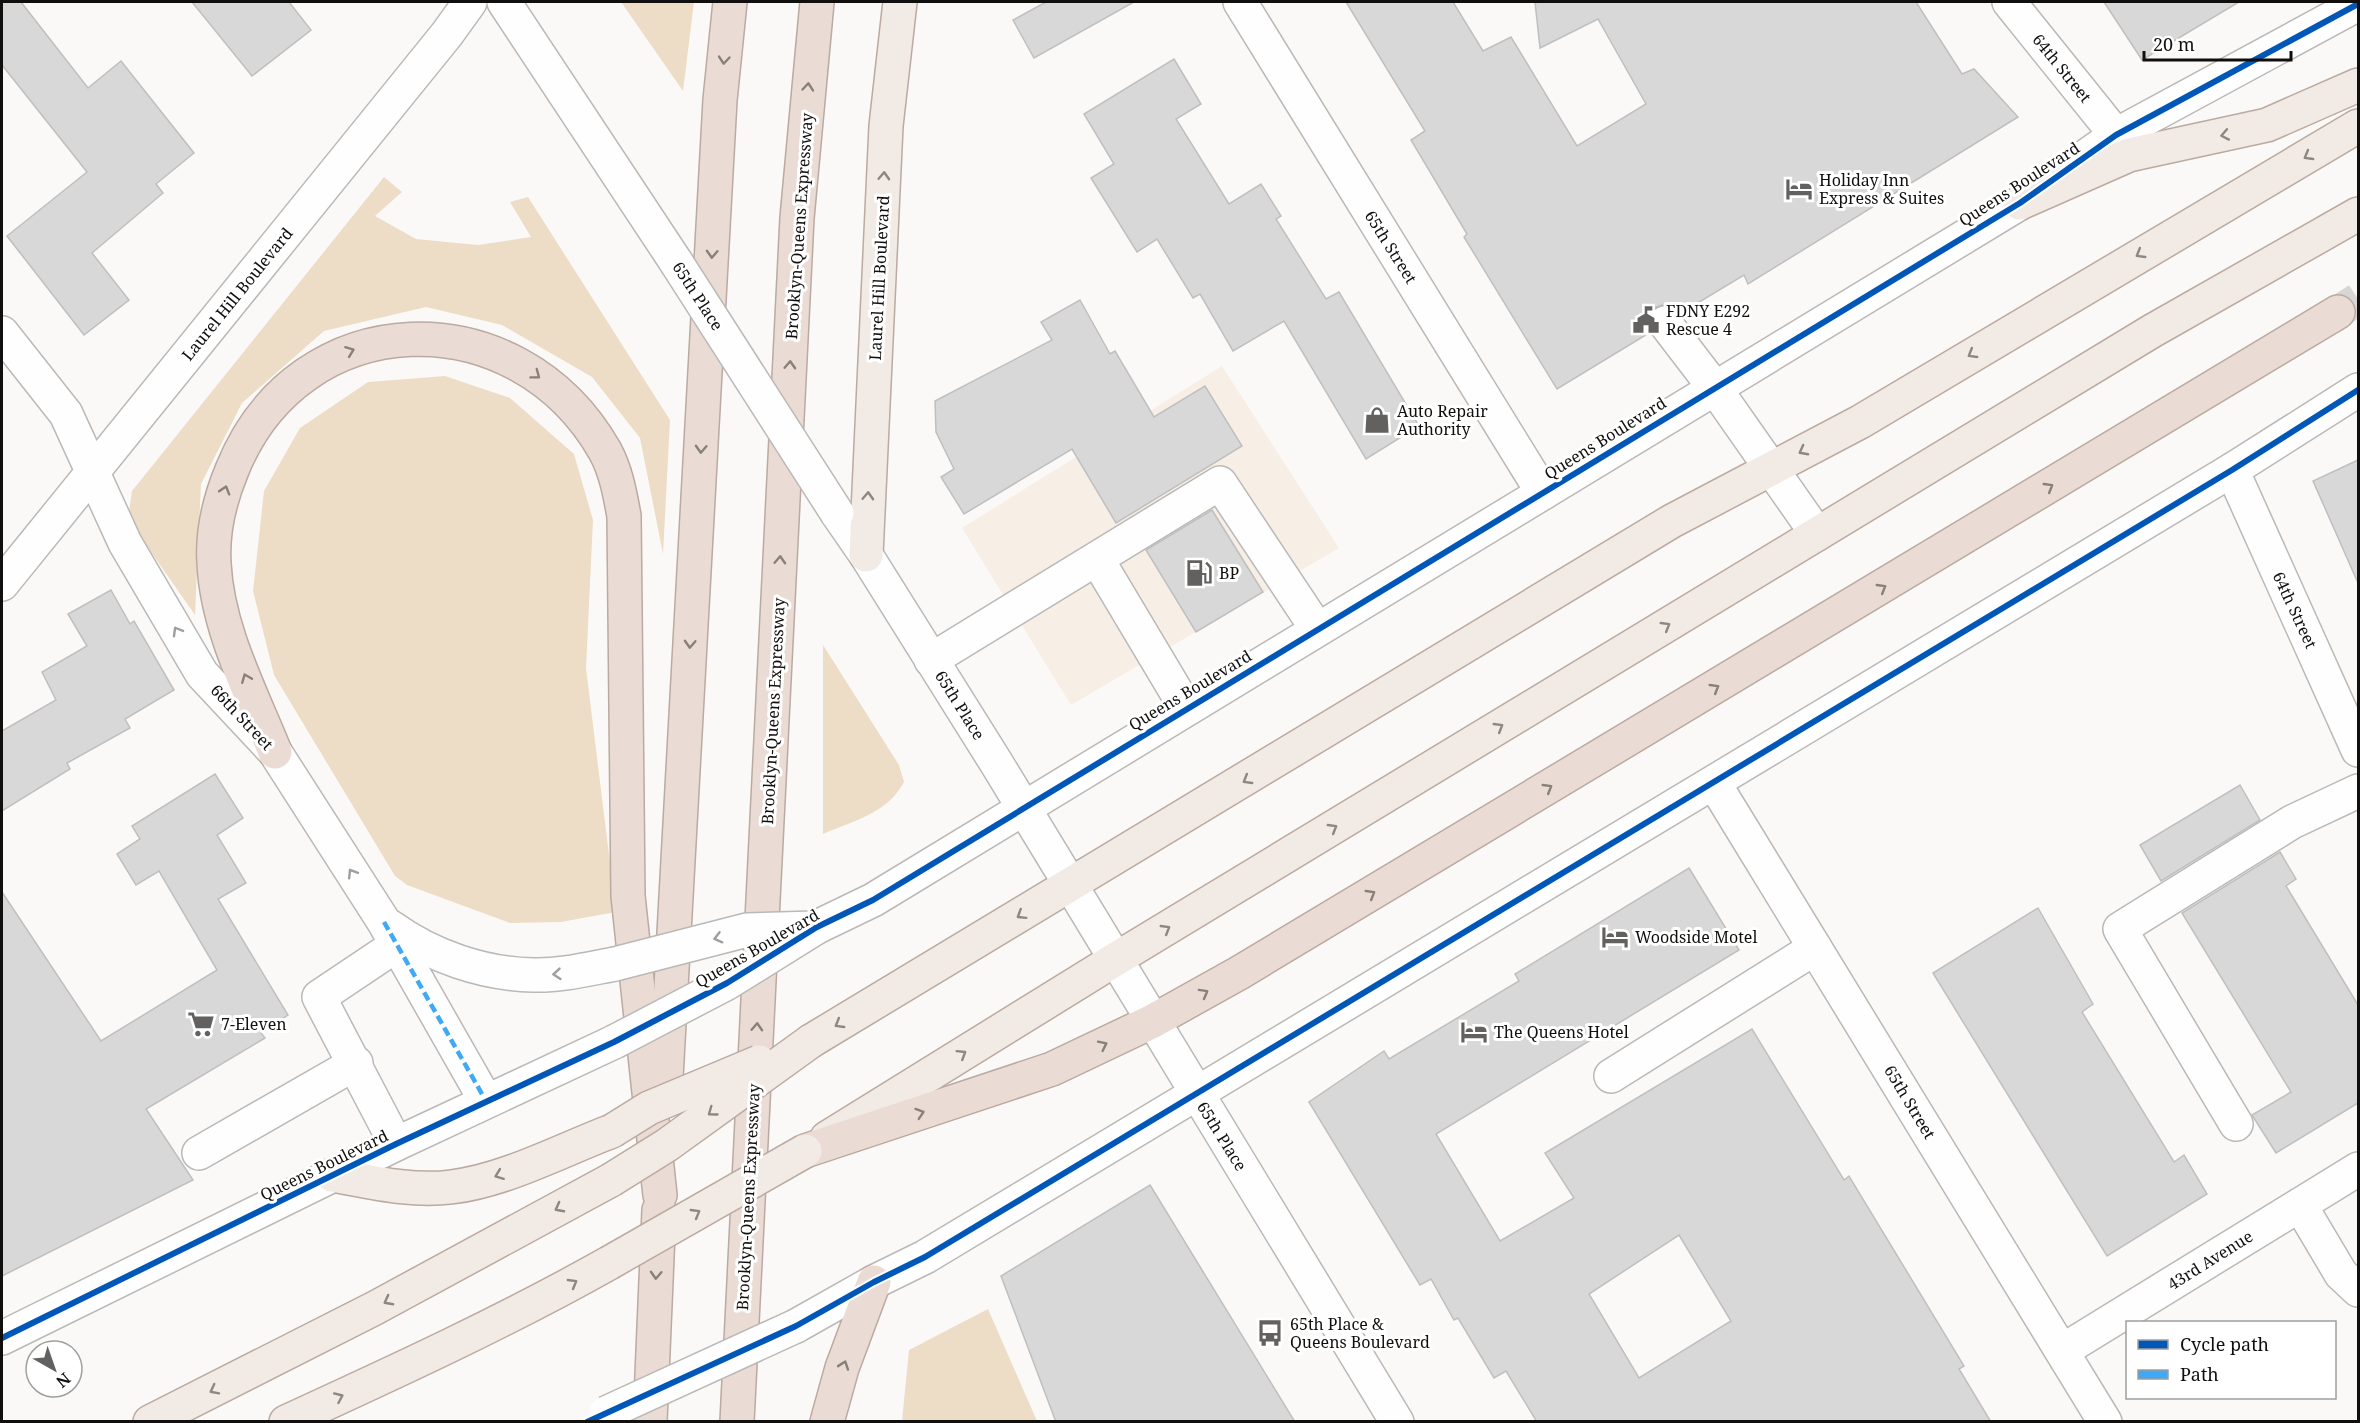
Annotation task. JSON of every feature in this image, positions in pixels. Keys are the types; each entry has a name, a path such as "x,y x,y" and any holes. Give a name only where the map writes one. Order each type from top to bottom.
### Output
{"highway":[{"path":"650,1422 660,1195 720,100 730,2"},
{"name":"Brooklyn-Queens Expressway","path":"737,1422 797,218 817,2"},
{"path":"805,1151 1052,1069 1153,1022 1259,961 2338,312"},
{"path":"275,752 225,625 217,597 214,561 216,524 225,488 241,448 256,424 287,388 318,366 352,349 421,337 456,341 521,364 570,405 590,428 606,453 618,482 624,516 627,896 660,1195"},
{"path":"827,1422 842,1368 874,1282"}],"main road":[{"name":"Laurel Hill Boulevard","path":"866,555 886,126 900,2"},
{"path":"2020,202 2129,155 2267,125 2358,85"},
{"path":"150,1422 375,1308 611,1180 667,1145 811,1041 1672,521 1860,422 2358,126"},
{"path":"286,1422 450,1347 538,1303 805,1151 1116,959 2152,331 2358,214"},
{"path":"332,1175 414,1187 479,1183 612,1131 649,1108 811,1041"}],"street":[{"name":"Laurel Hill Boulevard","path":"2,584 447,34 470,2"},
{"name":"65th Place","path":"504,2 866,555 1024,807 1397,1422"},
{"name":"65th Street","path":"1240,2 1543,493"},
{"name":"64th Street","path":"2009,2 2116,135"},
{"name":"Queens Boulevard","path":"2,1338 396,1144 614,1042 727,983 817,927 873,900 2020,202 2116,135 2358,4"},
{"path":"1665,323 1714,387 1817,534"},
{"name":"66th Street","path":"2,333 66,414 125,543 202,674 275,752 396,935 486,1101"},
{"path":"596,1417 796,1326 874,1282 926,1257 2232,470 2358,390"},
{"name":"64th Street","path":"2232,470 2358,750"},
{"path":"931,660 1220,483 1317,629"},
{"path":"1097,559 1186,708"},
{"name":"65th Street","path":"1714,783 2105,1422"},
{"path":"2236,1124 2120,929 2292,822 2358,791"},
{"path":"396,1144 356,1063 319,997 396,935 445,957 497,972 533,975 559,974 615,964 747,930 817,927"},
{"path":"1611,1076 1815,948"},
{"path":"199,1153 356,1063"},
{"name":"43rd Avenue","path":"2062,1351 2358,1169"},
{"path":"2300,1205 2341,1274 2358,1290"}],"shaded area":[{"path":"621,2 694,2 683,91"},
{"path":"384,177 402,192 375,216 416,239 478,245 531,237 510,202 528,197 670,420 663,554 640,438 592,377 502,325 426,307 324,331 242,403 201,484 195,615 128,519 132,491"},
{"path":"1222,366 1339,548 1071,705 962,528"},
{"path":"445,376 510,398 574,454 593,520 586,668 616,912 561,922 510,923 407,885 395,876 274,675 253,591 264,491 300,428 368,382"},
{"path":"823,645 899,765 904,782 897,793 879,809 823,834"},
{"path":"988,1309 1037,1421 902,1421 909,1350"}],"building":[{"path":"2,2 21,2 88,88 121,61 194,153 156,184 163,193 92,253 129,300 84,335 7,236 87,172 2,65"},
{"path":"192,2 289,2 311,30 252,76"},
{"path":"1046,2 1134,2 1034,58 1013,20"},
{"path":"1346,2 1453,2 1483,51 1511,37 1577,146 1646,104 1598,19 1540,48 1535,2 1916,2 1962,74 1974,69 2018,117 1748,284 1744,275 1681,313 1672,306 1662,305 1654,308 1648,316 1649,333 1557,389 1464,237 1467,234 1411,140 1425,131"},
{"path":"2104,2 2239,2 2142,60"},
{"path":"1174,59 1201,104 1176,119 1229,204 1261,184 1281,216 1276,219 1326,299 1339,292 1419,426 1366,459 1284,321 1233,351 1200,294 1193,298 1157,239 1137,252 1091,178 1114,164 1084,114"},
{"path":"1080,300 1110,354 1115,351 1154,417 1205,386 1242,446 1116,523 1072,449 964,514 941,477 954,469 936,432 935,401 1052,340 1041,322"},
{"path":"2358,460 2358,583 2313,481"},
{"path":"1212,510 1263,592 1196,632 1146,550"},
{"path":"111,590 130,624 134,621 174,690 125,719 130,728 67,763 70,769 2,811 2,731 56,700 42,672 87,646 68,614"},
{"path":"215,774 243,818 217,835 246,883 218,899 288,1015 261,1033 265,1038 146,1109 193,1180 2,1276 2,892 101,1041 217,970 159,871 136,885 117,854 140,839 132,826"},
{"path":"2240,785 2260,820 2161,881 2140,845"},
{"path":"2280,852 2296,879 2286,886 2358,1005 2358,1103 2276,1153 2252,1115 2291,1092 2182,913"},
{"path":"1689,868 1739,950 1436,1134 1500,1241 1574,1198 1545,1153 1752,1029 1844,1180 1849,1176 1964,1366 1959,1369 1991,1422 1537,1422 1506,1371 1494,1378 1458,1318 1454,1320 1431,1279 1420,1285 1309,1102 1384,1051 1389,1059 1519,981 1515,974","holes":["1679,1235 1731,1321 1639,1378 1589,1294"]},
{"path":"2038,908 2093,1004 2082,1012 2174,1162 2184,1155 2207,1194 2107,1256 1933,973"},
{"path":"1150,1185 1295,1422 1056,1422 1001,1276"}],"tunnel":[{"path":"2338,312 2358,299"}],"marked path":[{"path":"384,922 486,1101"}],"cycle path":[{"path":"2,1338 396,1144 614,1042 727,983 817,927 873,900 2020,203 2116,135 2358,4"},
{"path":"587,1422 796,1326 874,1282 925,1257 2232,470 2358,390"}],"place":[{"name":"Holiday Inn Express & Suites","path":"1799,189"},
{"name":"FDNY E292 Rescue 4","path":"1646,320"},
{"name":"Auto Repair Authority","path":"1377,420"},
{"name":"BP","path":"1199,573"},
{"name":"Woodside Motel","path":"1615,937"},
{"name":"7-Eleven","path":"201,1024"},
{"name":"The Queens Hotel","path":"1474,1032"},
{"name":"65th Place & Queens Boulevard","path":"1270,1333"}]}
